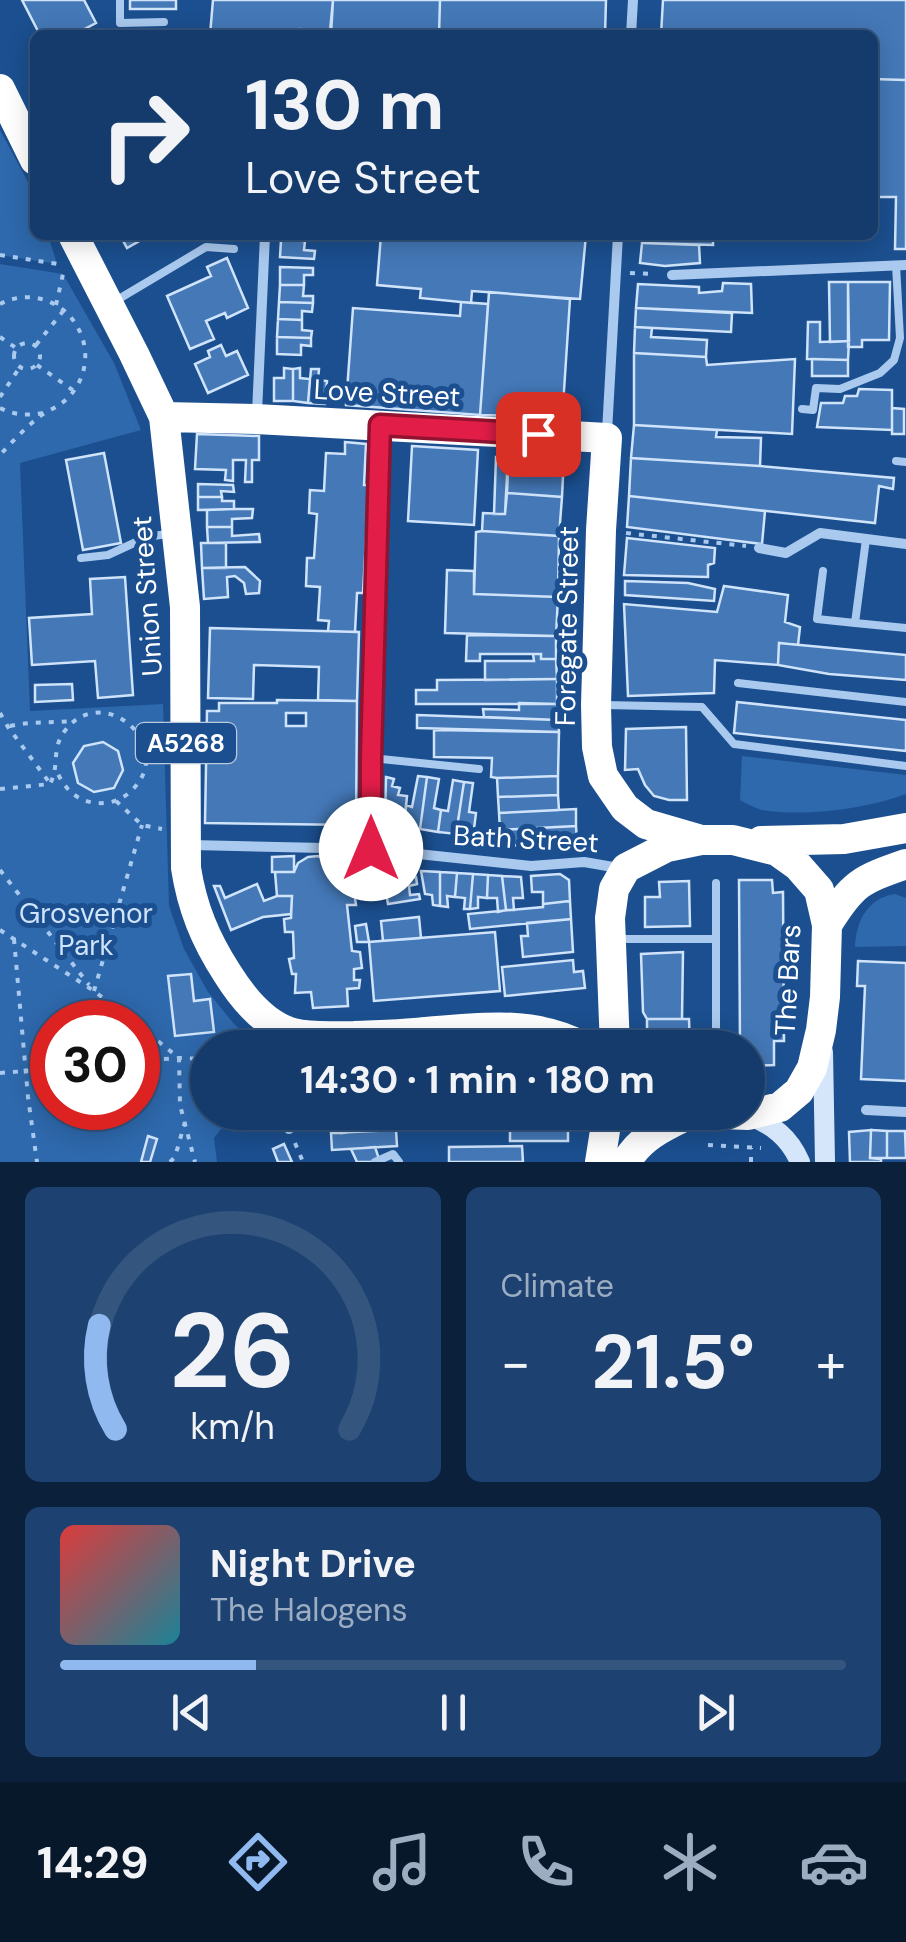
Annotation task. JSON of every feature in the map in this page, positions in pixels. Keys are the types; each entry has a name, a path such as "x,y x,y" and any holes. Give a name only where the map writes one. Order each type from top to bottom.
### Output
{"highway":[{"path":"0,90 30,150"},
{"name":"A5268","path":"80,248 164,417"},
{"name":"Love Street","path":"164,417 607,438"},
{"name":"Union Street","path":"164,417 185,607 186,868 192,902 208,945 236,987 276,1030"},
{"name":"Foregate Street","path":"607,438 596,705 603,776 625,808 646,824 701,840"},
{"path":"733,840 844,839 906,828"},
{"name":"The Bars","path":"623,873 666,847 701,840 733,840 777,851 798,866 819,890 826,926 822,1030 812,1068 799,1091 780,1107 765,1111"},
{"path":"826,926 856,884 891,875 906,864"},
{"path":"614,1030 610,918 614,889 623,873"},
{"name":"A5268","path":"454,1030 487,1027 538,1030"},
{"path":"600,1130 609,1160"},
{"path":"608,1130 609,1160"},
{"path":"609,1160 638,1146 656,1130"}],"street":[{"path":"631,30 634,0"},
{"path":"256,419 264,240"},
{"name":"Foregate Street","path":"607,438 618,240"},
{"path":"672,274 901,265"},
{"path":"371,849 380,425"},
{"path":"759,548 786,553 820,533 906,544"},
{"name":"Bath Street","path":"186,845 371,849 531,866 584,862 623,873"},
{"path":"822,1030 824,1162"},
{"path":"866,1110 906,1112"},
{"path":"765,1122 774,1126 800,1162"}],"lane":[{"path":"120,0 120,23 164,22"},
{"path":"108,304 206,247 234,250"},
{"path":"802,410 812,410 816,388 840,389 880,373 894,360 900,338 901,265"},
{"path":"81,558 108,556 147,537 177,533"},
{"path":"855,622 866,539"},
{"path":"822,571 817,620 906,628"},
{"path":"738,683 906,702"},
{"path":"596,705 702,707 734,744 906,766"},
{"path":"371,758 480,769"},
{"path":"716,883 716,1030"},
{"path":"610,939 716,940"},
{"path":"375,1162 393,1154 399,1162"}],"path":[{"path":"0,255 57,264 80,248"},
{"path":"615,272 672,274"},
{"path":"0,304 24,297 41,298 56,305 82,334 85,348 82,378 74,391 0,455"},
{"path":"56,305 59,298"},
{"path":"35,346 64,310"},
{"path":"0,337 16,348"},
{"path":"23,343 35,346 40,353 37,365 27,370 20,367 14,361 16,348 23,343"},
{"path":"37,365 74,391"},
{"path":"0,397 20,367"},
{"path":"0,408 29,415 47,412"},
{"path":"601,530 759,548"},
{"path":"0,713 50,784"},
{"path":"107,713 121,718 142,739 146,754 144,770 129,794 102,804 87,802 63,785 55,757 58,742 75,721 107,713"},
{"path":"8,727 75,721"},
{"path":"50,784 57,772"},
{"path":"0,789 50,784"},
{"path":"116,801 142,825 167,831 186,845"},
{"path":"94,991 142,825"},
{"path":"0,870 94,991"},
{"path":"0,930 105,1000"},
{"path":"14,939 37,1162"},
{"path":"160,1043 179,1058"},
{"path":"179,1058 180,1105 196,1162"},
{"path":"160,1060 190,1058"},
{"path":"0,1073 30,1072"},
{"path":"170,1162 185,1122"},
{"path":"288,1130 303,1162"},
{"path":"708,1145 762,1148"},
{"path":"751,1148 751,1162"}],"green space":[{"path":"0,130 30,186 30,240 50,240 57,264 0,255"},
{"name":"Grosvenor Park","path":"0,264 63,274 114,363 141,430 20,463 30,711 163,704 169,906 184,949 208,992 241,1030 190,1030 190,1130 220,1130 214,1138 217,1162 0,1162"},
{"path":"742,756 906,775 906,794 835,810 762,810 740,800"},
{"path":"895,894 906,898 906,946 855,947 858,929 870,906"}],"building":[{"path":"22,0 84,0 96,23 83,30 37,30"},
{"path":"130,0 176,0 176,9 130,9"},
{"path":"213,0 333,0 330,30 210,30"},
{"path":"333,0 440,0 439,30 331,30"},
{"path":"440,0 606,0 605,30 439,30"},
{"path":"663,0 906,0 906,80 878,79 878,30 661,30"},
{"path":"878,79 906,80 906,249 895,249 896,197 878,197"},
{"path":"123,240 141,240 127,248"},
{"path":"281,240 305,241 304,250 315,251 314,259 280,257"},
{"path":"381,240 586,240 580,299 472,291 471,303 420,298 421,289 377,285"},
{"path":"642,240 713,240 713,245 642,243"},
{"path":"642,243 699,245 700,263 640,263"},
{"path":"227,258 248,308 227,318 225,313 206,321 214,339 190,349 167,296 211,276 207,267"},
{"path":"280,267 313,268 313,275 304,275 304,285 280,285"},
{"path":"829,282 848,282 849,341 830,342"},
{"path":"848,282 890,282 889,340 862,340 862,347 848,347"},
{"path":"723,283 751,284 752,313 636,308 638,284 699,287 699,293 722,291"},
{"path":"280,285 304,285 303,296 313,296 313,303 279,302"},
{"path":"489,292 570,299 563,406 555,417 480,415"},
{"path":"279,302 313,303 312,312 302,311 302,320 278,319"},
{"path":"461,302 488,304 480,415 346,405 353,308 460,316"},
{"path":"636,308 732,313 731,332 635,327"},
{"path":"278,319 302,320 302,330 312,331 311,338 277,337"},
{"path":"808,322 820,322 820,342 849,341 848,360 807,359"},
{"path":"635,327 652,328 651,337 707,340 706,357 634,353"},
{"path":"277,337 311,338 311,346 301,345 301,355 277,354"},
{"path":"221,345 226,356 237,351 248,375 208,393 195,364 210,357 208,351"},
{"path":"634,353 706,357 707,365 795,359 792,434 634,425"},
{"path":"812,359 848,360 848,376 812,376"},
{"path":"284,368 293,369 293,401 274,401 274,378 284,378"},
{"path":"300,368 300,378 310,379 308,403 293,401 293,369"},
{"path":"311,369 319,369 318,380 327,381 325,404 308,403"},
{"path":"859,389 892,390 892,430 817,427 821,403 843,403 845,396 857,396"},
{"path":"892,408 904,409 904,434 892,434"},
{"path":"634,425 717,430 716,437 761,438 760,466 631,458"},
{"path":"197,434 259,436 259,460 252,460 252,482 245,482 246,460 233,460 233,481 225,480 226,470 195,469"},
{"path":"345,442 366,444 364,485 369,485 363,593 357,593 355,632 328,631 329,621 318,620 320,587 306,586 307,558 314,558 317,514 309,513 310,490 324,491 326,453 345,454"},
{"path":"412,446 478,450 474,525 408,521"},
{"path":"509,452 564,456 562,497 507,493"},
{"path":"104,453 121,543 83,550 66,460"},
{"path":"496,457 508,457 505,514 494,514"},
{"path":"631,458 894,478 893,489 879,486 875,523 629,496"},
{"path":"198,484 233,485 234,492 221,491 222,497 198,497"},
{"path":"507,493 562,497 559,536 482,531 483,513 505,514"},
{"path":"629,496 765,511 762,544 627,527"},
{"path":"198,497 234,501 234,509 198,510"},
{"path":"253,509 252,518 232,519 232,527 207,527 207,510"},
{"path":"207,527 232,527 232,536 259,534 260,542 208,543"},
{"path":"476,532 559,536 558,597 474,594"},
{"path":"627,538 715,548 714,563 708,565 708,577 624,575"},
{"path":"201,543 226,543 226,568 202,568"},
{"path":"245,567 260,581 259,593 246,594 244,583 235,576 227,577 228,597 204,599 202,568"},
{"path":"447,570 474,571 474,594 558,597 556,636 445,633"},
{"path":"125,577 133,695 98,698 95,661 32,665 29,618 92,614 90,579"},
{"path":"625,581 688,583 715,589 714,601 625,595"},
{"path":"724,586 788,595 785,622 800,627 798,645 779,643 778,665 715,660 714,693 628,696 624,604 717,612"},
{"path":"210,628 359,632 357,701 318,700 319,667 254,665 253,699 208,698"},
{"path":"467,635 556,636 556,659 541,659 541,654 480,654 480,661 466,661"},
{"path":"779,643 906,655 906,680 829,674 778,665"},
{"path":"533,654 541,654 541,659 556,659 557,679 485,680 485,661 534,661"},
{"path":"557,679 557,704 416,704 416,690 437,690 437,680"},
{"path":"72,684 73,700 35,702 35,685"},
{"path":"357,701 356,825 205,823 207,711 219,711 219,703","holes":["286,713 306,713 306,726 286,726"]},
{"path":"737,702 906,720 906,751 734,733"},
{"path":"519,703 557,704 558,720 484,717 483,709 519,710"},
{"path":"417,715 558,720 559,732 417,728"},
{"path":"686,727 687,800 654,796 638,769 625,770 626,729"},
{"path":"434,730 559,732 558,776 497,778 491,777 492,758 434,757"},
{"path":"103,742 118,751 123,770 114,788 94,792 78,783 73,763 84,746"},
{"path":"418,776 427,777 420,829 404,828 406,805 412,807"},
{"path":"558,776 558,795 498,797 497,778"},
{"path":"386,777 394,779 392,786 400,788 398,795 407,796 404,828 385,826"},
{"path":"427,777 439,779 434,808 441,810 438,832 420,829"},
{"path":"453,780 464,782 456,834 438,832 441,810 448,811"},
{"path":"464,782 473,783 469,812 476,813 473,837 456,834"},
{"path":"558,795 559,810 499,813 498,797"},
{"path":"576,809 576,826 500,830 499,813"},
{"path":"576,826 577,842 501,846 500,830"},
{"path":"294,856 294,872 272,872 272,857"},
{"path":"318,856 350,864 356,905 347,905 352,951 360,952 362,968 354,969 354,980 360,980 359,988 347,989 348,1006 313,1008 311,992 295,993 296,974 292,974 289,959 294,958 293,932 285,932 284,919 291,918 292,896 277,896 275,872 294,872 298,863"},
{"path":"421,871 440,872 440,906 433,905 432,895 425,894"},
{"path":"440,872 457,873 455,897 447,896 448,907 440,906"},
{"path":"404,873 404,879 416,877 417,884 409,886 410,895 419,894 420,899 388,904 383,876"},
{"path":"457,873 473,874 470,909 464,909 465,898 455,897"},
{"path":"473,874 488,875 487,898 478,897 478,908 470,909"},
{"path":"560,874 569,880 570,901 543,904 543,892 532,892 531,876"},
{"path":"488,875 502,876 506,910 498,912 497,898 487,898"},
{"path":"502,876 521,877 523,898 513,898 514,910 506,910"},
{"path":"739,880 772,880 773,893 783,892 784,1041 774,1041 774,1065 765,1065 765,1030 740,1030"},
{"path":"689,881 690,926 645,927 645,897 660,897 659,882"},
{"path":"257,884 264,901 292,896 291,914 263,917 231,930 214,886 220,886 225,898"},
{"path":"570,901 571,919 470,929 468,914"},
{"path":"419,917 421,938 383,941 381,921"},
{"path":"571,919 573,952 523,957 521,936 528,936 527,923"},
{"path":"366,924 369,942 357,942 355,926"},
{"path":"495,932 500,991 374,1001 369,942"},
{"path":"683,952 682,1019 647,1019 643,1012 641,954"},
{"path":"573,960 574,972 583,971 585,988 505,996 502,967"},
{"path":"858,961 906,963 906,1081 861,1079 865,986 857,986"},
{"path":"191,974 194,1001 210,999 214,1030 190,1030 190,1034 175,1036 168,976"},
{"path":"647,1019 689,1019 689,1030 647,1030"},
{"path":"396,1130 397,1146 332,1150 331,1133"},
{"path":"510,1130 568,1130 568,1141 510,1141"},
{"path":"871,1130 870,1158 881,1162 850,1162 849,1132"},
{"path":"871,1130 887,1131 887,1158 870,1158"},
{"path":"887,1131 905,1131 906,1158 887,1158"},
{"path":"148,1136 157,1139 150,1162 141,1162"},
{"path":"284,1144 292,1162 278,1162 273,1149"},
{"path":"522,1146 523,1162 449,1162 449,1147"},
{"path":"375,1147 380,1162 357,1162 351,1149"}],"route":[{"path":"371,849 380,425 538,434"}]}
